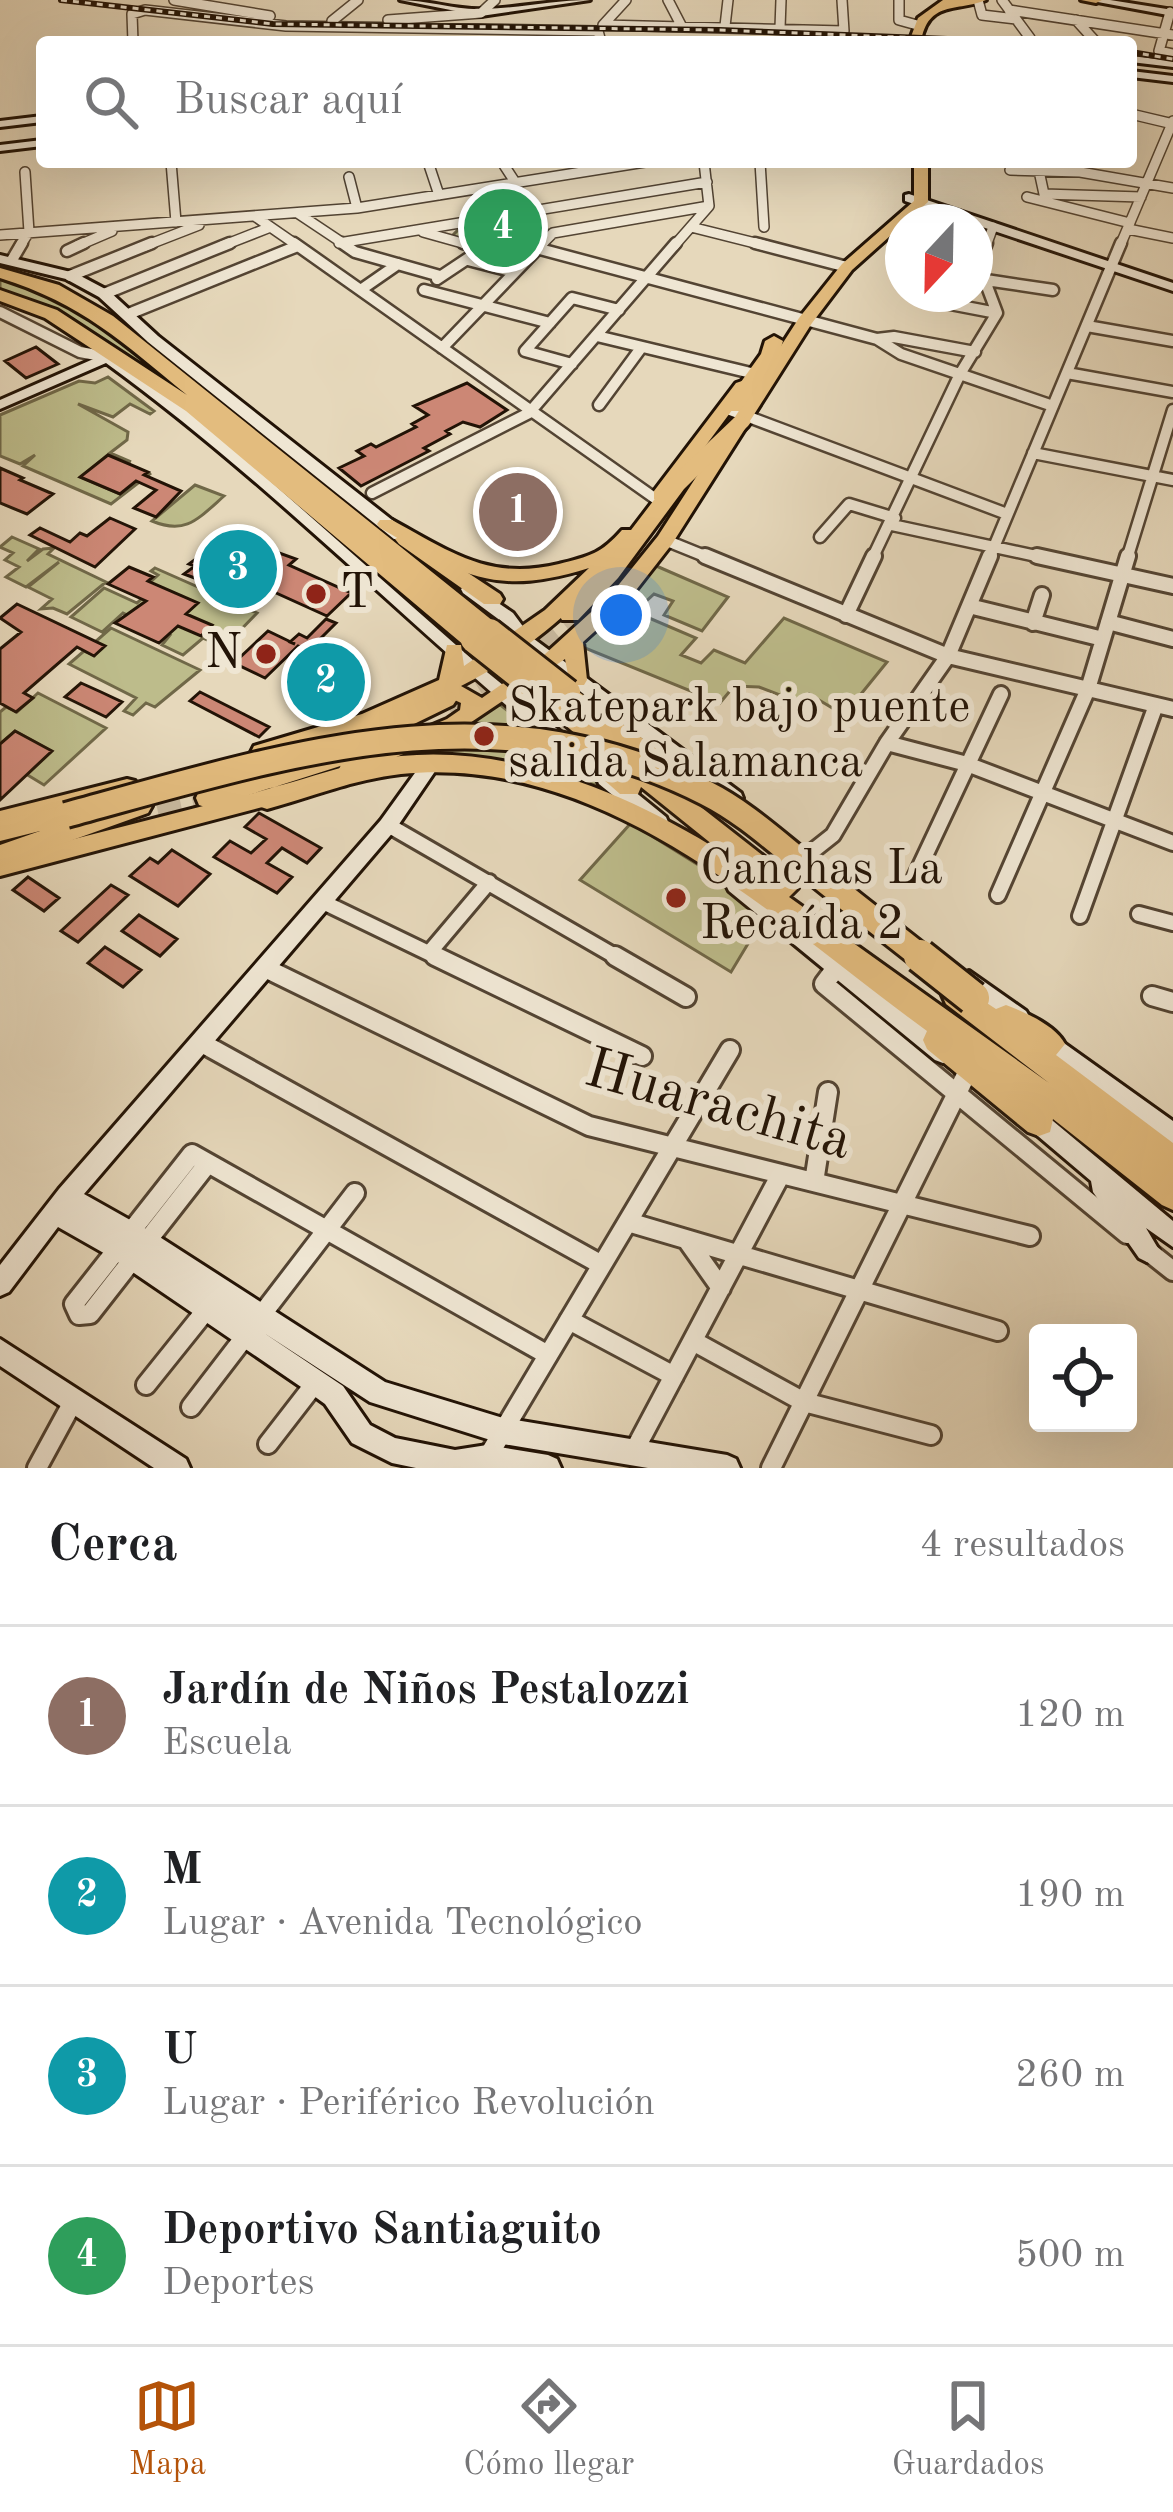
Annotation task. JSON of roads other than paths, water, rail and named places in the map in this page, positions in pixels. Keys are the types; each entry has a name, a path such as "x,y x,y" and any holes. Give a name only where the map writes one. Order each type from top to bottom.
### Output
{"highway":[{"path":"4,264 69,297 128,336 472,640"},
{"path":"0,295 51,314 193,407 472,640 564,690 1053,1057 1173,1162"},
{"path":"0,311 51,314"},
{"path":"572,625 736,413 774,340"},
{"path":"572,625 619,578 666,499"},
{"path":"406,539 493,599"},
{"path":"564,690 1068,1113 1173,1195"},
{"path":"208,798 346,759 453,703"},
{"path":"0,856 122,810 317,759 453,703"},
{"path":"0,831 383,735 508,733 571,742 650,767 706,793 766,832 1053,1057"},
{"path":"586,752 629,787"},
{"path":"266,799 396,766 431,764 517,776 577,792 664,827 782,903 926,1014 1068,1113"},
{"path":"790,922 1039,1122"}],"main road":[{"path":"904,36 929,4 953,0"},
{"path":"929,4 979,0"},
{"path":"911,25 914,36"},
{"path":"912,168 915,200"},
{"path":"0,868 266,799 383,756 453,703 476,672 524,640 572,625 619,598 665,540 736,413 799,318 841,265 915,200 920,168"},
{"path":"0,820 503,694 551,660 612,554 666,499 736,413 751,373 774,340 799,318"},
{"path":"386,524 448,562 488,576 553,573 612,554"},
{"path":"564,690 572,625"},
{"path":"453,703 455,664 472,640"}],"street":[{"path":"174,0 289,20 481,13 585,0"},
{"path":"203,17 227,0"},
{"path":"332,20 358,0"},
{"path":"406,0 481,13"},
{"path":"481,13 495,0"},
{"path":"601,36 600,28 626,0"},
{"path":"668,0 681,25"},
{"path":"725,26 728,0"},
{"path":"780,28 781,0"},
{"path":"133,36 132,14 141,11 286,26 681,25 844,31 842,0"},
{"path":"899,0 899,20 911,25"},
{"path":"979,0 982,15 1076,20 1168,34"},
{"path":"1002,0 1029,36"},
{"path":"1095,15 1094,0 1172,12 1159,51 1173,54"},
{"path":"1076,20 1091,36"},
{"path":"483,32 486,36"},
{"path":"523,33 526,36"},
{"path":"1137,60 1173,64"},
{"path":"1137,75 1173,79"},
{"path":"808,854 832,836 887,743 948,656 1173,123 1137,115"},
{"path":"0,124 36,120"},
{"path":"0,148 36,144"},
{"path":"172,168 176,222"},
{"path":"430,168 439,195"},
{"path":"507,168 546,208"},
{"path":"0,235 357,208 594,168"},
{"path":"372,493 529,412 709,206 705,168"},
{"path":"760,168 764,227"},
{"path":"1010,170 1073,168"},
{"path":"1086,168 1173,188"},
{"path":"26,172 29,232 4,264 70,276 131,313 153,339 507,617 524,640 551,660 564,690 808,854 1053,1057 1173,1135"},
{"path":"1039,172 1045,194 1141,197"},
{"path":"350,177 357,208"},
{"path":"339,243 707,182"},
{"path":"1027,197 1173,238"},
{"path":"915,200 927,204"},
{"path":"442,348 515,272 532,247 553,233 709,206"},
{"path":"299,214 339,243 440,276"},
{"path":"256,217 529,412 666,499"},
{"path":"70,276 212,220"},
{"path":"67,250 123,226"},
{"path":"692,226 841,265"},
{"path":"993,227 1173,287"},
{"path":"104,294 268,228"},
{"path":"417,230 482,249 424,290 550,323"},
{"path":"131,313 295,247"},
{"path":"532,247 877,339 901,354 1053,406"},
{"path":"469,260 515,272"},
{"path":"362,289 398,264"},
{"path":"993,281 1053,290"},
{"path":"572,364 525,351 572,298 620,310"},
{"path":"993,299 998,313"},
{"path":"0,311 80,352 102,350"},
{"path":"993,312 998,313"},
{"path":"846,615 960,374 998,313"},
{"path":"1087,326 1173,341"},
{"path":"128,336 219,391"},
{"path":"597,336 751,373"},
{"path":"877,339 894,337 975,352"},
{"path":"599,405 641,348"},
{"path":"0,405 102,350"},
{"path":"1067,373 1173,392"},
{"path":"998,896 1088,689 1173,410"},
{"path":"736,413 1007,514"},
{"path":"1033,453 1173,480"},
{"path":"820,538 849,504 994,547 1173,586"},
{"path":"665,540 948,656 1165,707 1080,916"},
{"path":"1034,623 1042,595"},
{"path":"969,605 1103,639"},
{"path":"1108,622 1173,639"},
{"path":"472,640 476,672 962,1083 1173,1271"},
{"path":"915,877 1001,694"},
{"path":"887,743 967,764 1173,843"},
{"path":"0,1284 62,1205 388,825 431,764"},
{"path":"388,825 686,997"},
{"path":"429,953 489,882"},
{"path":"322,902 642,1056"},
{"path":"1139,914 1173,923"},
{"name":"Huarachita","path":"265,968 589,1126 1030,1236"},
{"path":"1152,996 1173,1002"},
{"path":"200,1042 602,1265"},
{"path":"484,1463 730,1050"},
{"path":"962,1083 1039,1122 1173,1236"},
{"path":"771,1468 962,1083"},
{"path":"814,1182 828,1092"},
{"path":"74,1304 80,1315 91,1314 132,1246 208,1163 548,1355"},
{"path":"1088,1165 1147,1250"},
{"path":"633,1453 782,1174"},
{"path":"190,1407 356,1193"},
{"path":"62,1205 254,1325 379,1393 503,1431 727,1468"},
{"path":"628,1222 998,1331"},
{"path":"687,1240 721,1288"},
{"path":"132,1246 207,1309 254,1325 334,1395 362,1434 392,1450 454,1463 548,1468"},
{"path":"146,1385 207,1309"},
{"path":"569,1320 674,1376"},
{"path":"693,1341 803,1402 931,1435"},
{"path":"0,1351 177,1468"},
{"path":"268,1444 316,1382"},
{"path":"37,1468 74,1400"}],"tunnel":[{"path":"699,461 733,407"},
{"path":"521,668 581,620"},
{"path":"450,711 521,668"},
{"path":"521,668 518,688 530,704 587,751"},
{"path":"122,816 208,798"},
{"path":"0,841 58,829"}],"railway":[{"path":"61,0 273,24 872,36"},
{"path":"1137,53 1173,59"}],"place":[{"name":"Deportivo Santiaguito","path":"503,228"},
{"name":"Jardín de Niños Pestalozzi","path":"518,512"},
{"name":"U","path":"238,569"},
{"name":"T","path":"316,594"},
{"name":"N","path":"266,654"},
{"name":"M","path":"326,682"},
{"name":"Skatepark bajo puente salida Salamanca","path":"484,736"},
{"name":"Canchas La Recaída 2","path":"676,898"}]}
